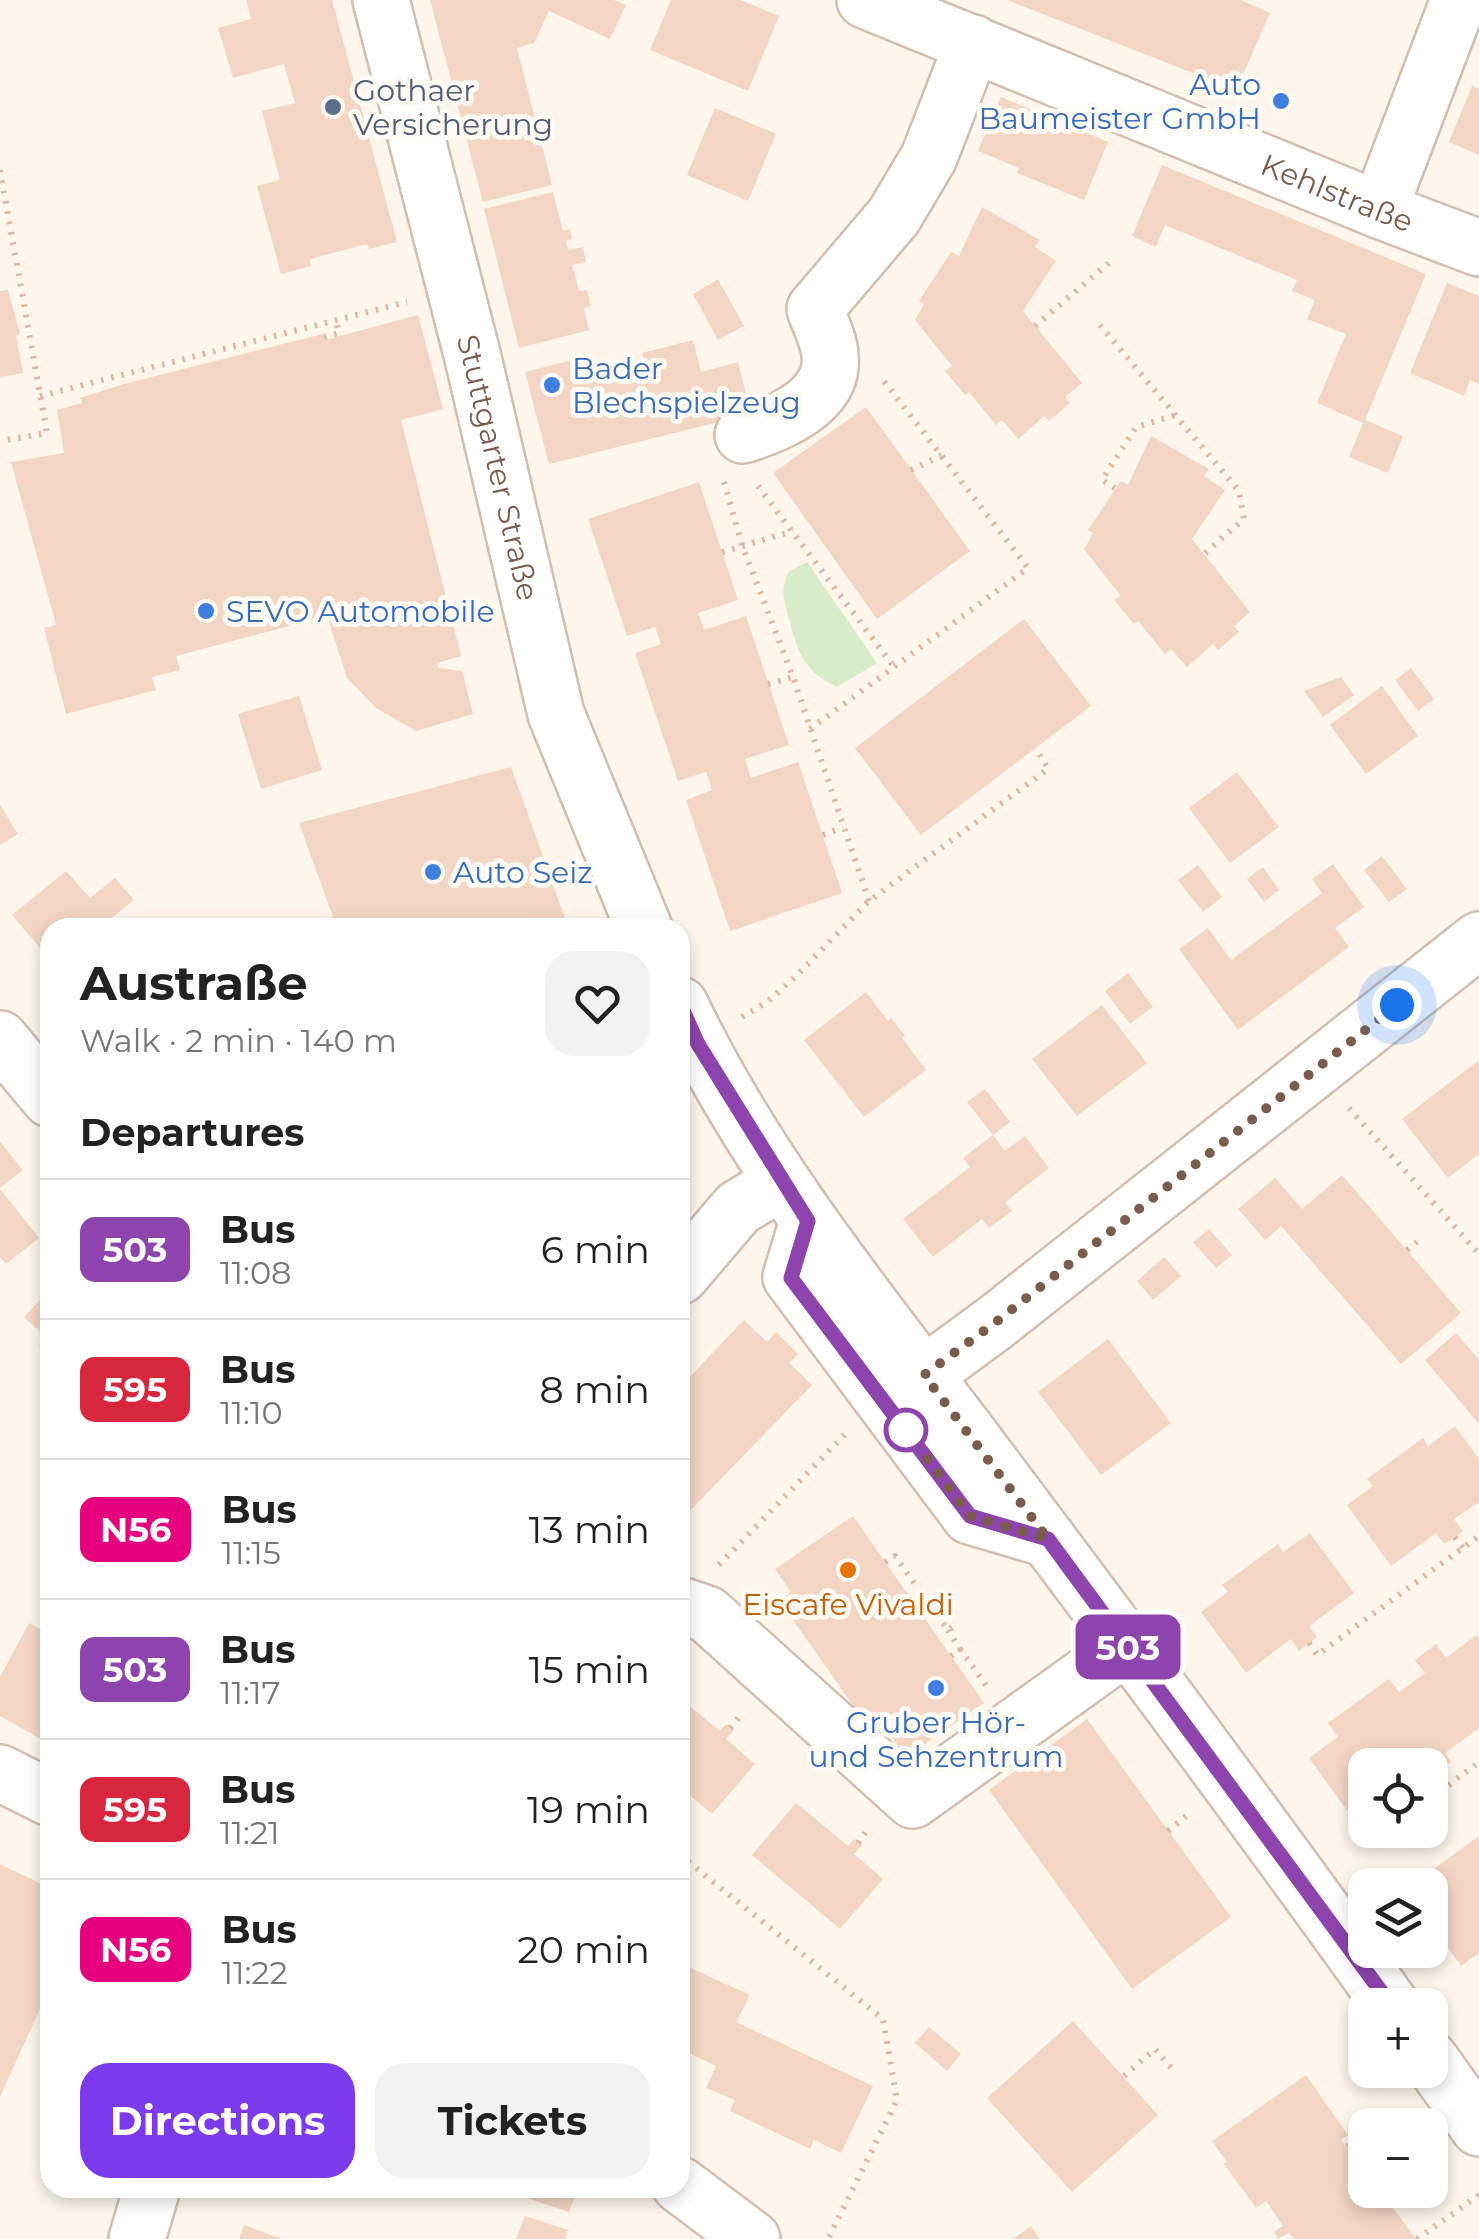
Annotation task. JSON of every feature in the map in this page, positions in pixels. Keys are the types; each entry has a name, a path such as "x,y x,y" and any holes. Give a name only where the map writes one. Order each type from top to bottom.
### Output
{"street":[{"name":"Stuttgarter Straße","path":"381,0 473,358 556,714 640,918"},
{"name":"Kehlstraße","path":"865,0 1479,248"},
{"path":"1378,210 1459,0"},
{"path":"739,464 780,423 824,388 831,356 815,309 894,216 929,157 973,43"},
{"path":"902,1386 996,1322 1479,940"},
{"path":"690,1026 902,1386 1048,1539 1378,1988"},
{"path":"0,1039 40,1088"},
{"path":"690,1264 738,1208 795,1201"},
{"path":"690,1608 706,1614 913,1800 1126,1646"},
{"path":"0,1774 40,1793"},
{"path":"1448,2084 1479,2128"},
{"path":"690,2192 752,2239"},
{"path":"136,2239 149,2198"}],"path":[{"path":"0,170 47,433 0,441"},
{"path":"0,242 12,240"},
{"path":"1035,326 1110,262"},
{"path":"40,396 414,300"},
{"path":"324,337 339,333 336,320"},
{"path":"1100,326 1239,491 1244,519 1204,554"},
{"path":"810,729 1028,568 871,364 831,356"},
{"path":"1116,488 1102,480 1136,427 1176,415"},
{"path":"911,470 944,454"},
{"path":"739,464 894,667"},
{"path":"739,464 742,545 793,677 868,902"},
{"path":"722,552 793,532"},
{"path":"768,684 793,677"},
{"path":"766,1002 820,954 868,902 1048,769 1036,748"},
{"path":"823,836 843,828"},
{"path":"1315,1070 1479,1254"},
{"path":"1407,1250 1417,1242"},
{"path":"690,1595 902,1386"},
{"path":"1309,1643 1317,1654 1479,1536"},
{"path":"1455,1537 1463,1548"},
{"path":"886,1562 895,1556 951,1628 960,1649 951,1656"},
{"path":"918,1609 928,1602"},
{"path":"730,1728 741,1714"},
{"path":"1448,1785 1479,1762"},
{"path":"1168,1831 1194,1810"},
{"path":"690,1863 883,2019 896,2100 828,2239"},
{"path":"1124,2076 1154,2049 1174,2071"},
{"path":"1417,2239 1479,2194"}],"green space":[{"path":"807,562 877,663 837,687 817,675 804,659 784,599 788,572"}],"building":[{"path":"246,0 332,0 397,242 369,249 367,244 310,259 311,266 281,274 257,186 280,180 262,111 295,103 284,64 233,78 218,28 251,19"},
{"path":"430,0 614,0 626,5 610,39 549,11 534,43 517,48 552,185 483,202"},
{"path":"671,0 740,0 779,16 748,91 650,50"},
{"path":"1007,0 1241,0 1270,13 1236,90"},
{"path":"1472,86 1479,89 1479,155 1449,142"},
{"path":"1001,97 1108,142 1084,200 1017,173 1019,168 978,151"},
{"path":"715,108 776,134 748,201 687,175"},
{"path":"1162,165 1426,274 1365,420 1403,436 1388,473 1349,457 1363,423 1317,403 1346,334 1307,319 1315,300 1292,291 1297,280 1165,225 1156,247 1132,236"},
{"path":"553,192 563,231 570,229 568,250 583,247 586,262 572,265 579,291 587,290 591,306 584,308 589,330 519,348 484,209"},
{"path":"982,207 1040,240 1035,247 1056,261 1023,311 1082,383 1065,397 1070,403 1049,421 1044,416 1018,439 1002,420 996,425 969,392 965,395 945,371 952,366 915,320 924,304 919,301 951,252 959,256"},
{"path":"718,279 744,326 718,340 693,294"},
{"path":"1447,283 1479,296 1479,384 1470,380 1464,396 1410,373"},
{"path":"8,290 20,334 16,335 23,373 0,377 0,291"},
{"path":"418,315 443,409 401,420 461,656 437,663 438,668 462,671 473,714 416,731 376,708 347,678 327,616 176,656 180,670 152,677 156,690 66,714 44,628 56,625 11,462 64,453 57,410 82,403 80,398 323,334 325,340"},
{"path":"693,340 701,372 738,362 751,414 549,464 525,372 587,356 594,381 645,368 642,353"},
{"path":"866,407 970,551 877,619 773,473"},
{"path":"1151,436 1209,469 1204,476 1225,490 1192,539 1250,612 1234,626 1239,632 1218,650 1213,644 1187,667 1171,649 1165,654 1138,621 1134,624 1114,600 1120,595 1084,549 1093,533 1088,530 1121,481 1128,485"},
{"path":"699,482 738,600 698,613 704,630 746,616 789,745 745,759 751,778 798,762 842,893 730,931 686,800 712,790 706,772 678,781 635,653 661,644 655,627 627,636 588,519"},
{"path":"1024,619 1091,706 921,835 855,748"},
{"path":"1411,668 1434,699 1418,711 1395,680"},
{"path":"1341,677 1354,695 1323,717 1304,691"},
{"path":"1382,686 1418,736 1366,774 1330,725"},
{"path":"299,696 322,770 261,789 238,714"},
{"name":"Auto Seiz","path":"511,767 565,918 333,918 299,823"},
{"path":"1237,772 1279,827 1230,863 1189,808"},
{"path":"0,805 18,834 0,845"},
{"path":"1382,856 1407,889 1389,902 1364,870"},
{"path":"1333,864 1364,907 1335,928 1349,947 1238,1030 1179,949 1208,928 1231,960 1322,893 1312,879"},
{"path":"1198,865 1222,897 1203,912 1178,880"},
{"path":"1263,867 1279,890 1264,902 1247,879"},
{"path":"66,871 90,898 115,878 134,900 112,918 40,918 40,948 12,915"},
{"path":"1128,973 1153,1007 1130,1024 1105,991"},
{"path":"866,992 905,1036 902,1038 926,1070 864,1117 804,1040"},
{"path":"1102,1005 1147,1063 1077,1116 1032,1059"},
{"path":"1479,1060 1479,1154 1448,1178 1402,1119"},
{"path":"985,1089 1010,1122 993,1135 967,1102"},
{"path":"993,1135 1005,1151 1025,1136 1049,1168 1005,1202 1012,1211 989,1228 982,1219 933,1257 903,1219 970,1167 963,1158"},
{"path":"0,1142 23,1170 0,1188"},
{"path":"1342,1175 1461,1313 1401,1364 1281,1226 1265,1240 1238,1209 1275,1178 1302,1209"},
{"path":"0,1189 39,1238 6,1264 0,1257"},
{"path":"1209,1229 1232,1255 1216,1268 1193,1242"},
{"path":"1164,1257 1181,1276 1153,1300 1137,1281"},
{"path":"40,1300 40,1332 24,1317"},
{"path":"744,1320 767,1342 776,1332 798,1354 789,1363 812,1385 690,1511 690,1377"},
{"path":"1456,1333 1479,1360 1479,1424 1425,1360"},
{"path":"1108,1339 1171,1423 1101,1475 1038,1392"},
{"path":"1455,1426 1479,1459 1479,1502 1454,1519 1463,1531 1455,1537 1444,1544 1436,1533 1391,1566 1347,1505 1373,1486 1367,1479 1423,1438 1428,1446"},
{"path":"853,1516 984,1703 906,1757 889,1733 878,1741 779,1600 791,1592 775,1569"},
{"path":"1310,1533 1354,1593 1309,1626 1317,1637 1299,1651 1291,1639 1246,1673 1201,1612 1228,1592 1222,1585 1278,1544 1283,1552"},
{"path":"29,1623 40,1629 40,1738 0,1716 0,1677"},
{"path":"1476,1635 1479,1639 1479,1728 1448,1751 1348,1748 1348,1812 1309,1758 1338,1737 1328,1723 1389,1679 1399,1692 1425,1673 1415,1660 1436,1644 1446,1658"},
{"path":"690,1706 720,1731 726,1724 734,1730 726,1739 755,1764 712,1814 690,1795"},
{"path":"1087,1719 1231,1917 1132,1989 989,1790"},
{"path":"796,1803 848,1846 854,1839 862,1845 854,1854 883,1879 840,1929 752,1855"},
{"path":"1479,1836 1479,1953 1461,1966 1448,1948 1448,1868 1435,1868"},
{"path":"0,1864 40,1883 40,2009 0,2097"},
{"path":"690,1968 750,1995 736,2022 873,2086 841,2153 814,2140 810,2149 730,2111 735,2100 706,2088 716,2066 690,2053"},
{"path":"1073,2021 1158,2115 1072,2192 987,2098"},
{"path":"929,2027 961,2054 947,2071 915,2043"},
{"path":"1306,2075 1348,2135 1341,2140 1348,2150 1348,2208 1393,2208 1416,2239 1293,2239 1289,2233 1278,2239 1274,2232 1283,2226 1266,2201 1256,2208 1212,2141"},
{"path":"527,2198 574,2198 569,2212"},
{"path":"525,2216 568,2230 565,2239 516,2239"},
{"path":"244,2225 282,2239 239,2239"},
{"path":"1031,2226 1040,2239 1013,2239"}],"bus line":[{"name":"503","path":"690,1026 808,1221 791,1278 970,1516 1048,1539 1379,1988"}],"place":[{"name":"Auto Baumeister GmbH","path":"1281,101"},
{"name":"Gothaer Versicherung","path":"333,107"},
{"name":"Bader Blechspielzeug","path":"552,385"},
{"name":"SEVO Automobile","path":"206,611"},
{"name":"Auto Seiz","path":"433,872"},
{"name":"Eiscafe Vivaldi","path":"848,1570"},
{"name":"Gruber Hör- und Sehzentrum","path":"936,1688"}],"route":[{"path":"906,1430 970,1516 1048,1539 924,1375 1397,1005"}]}
